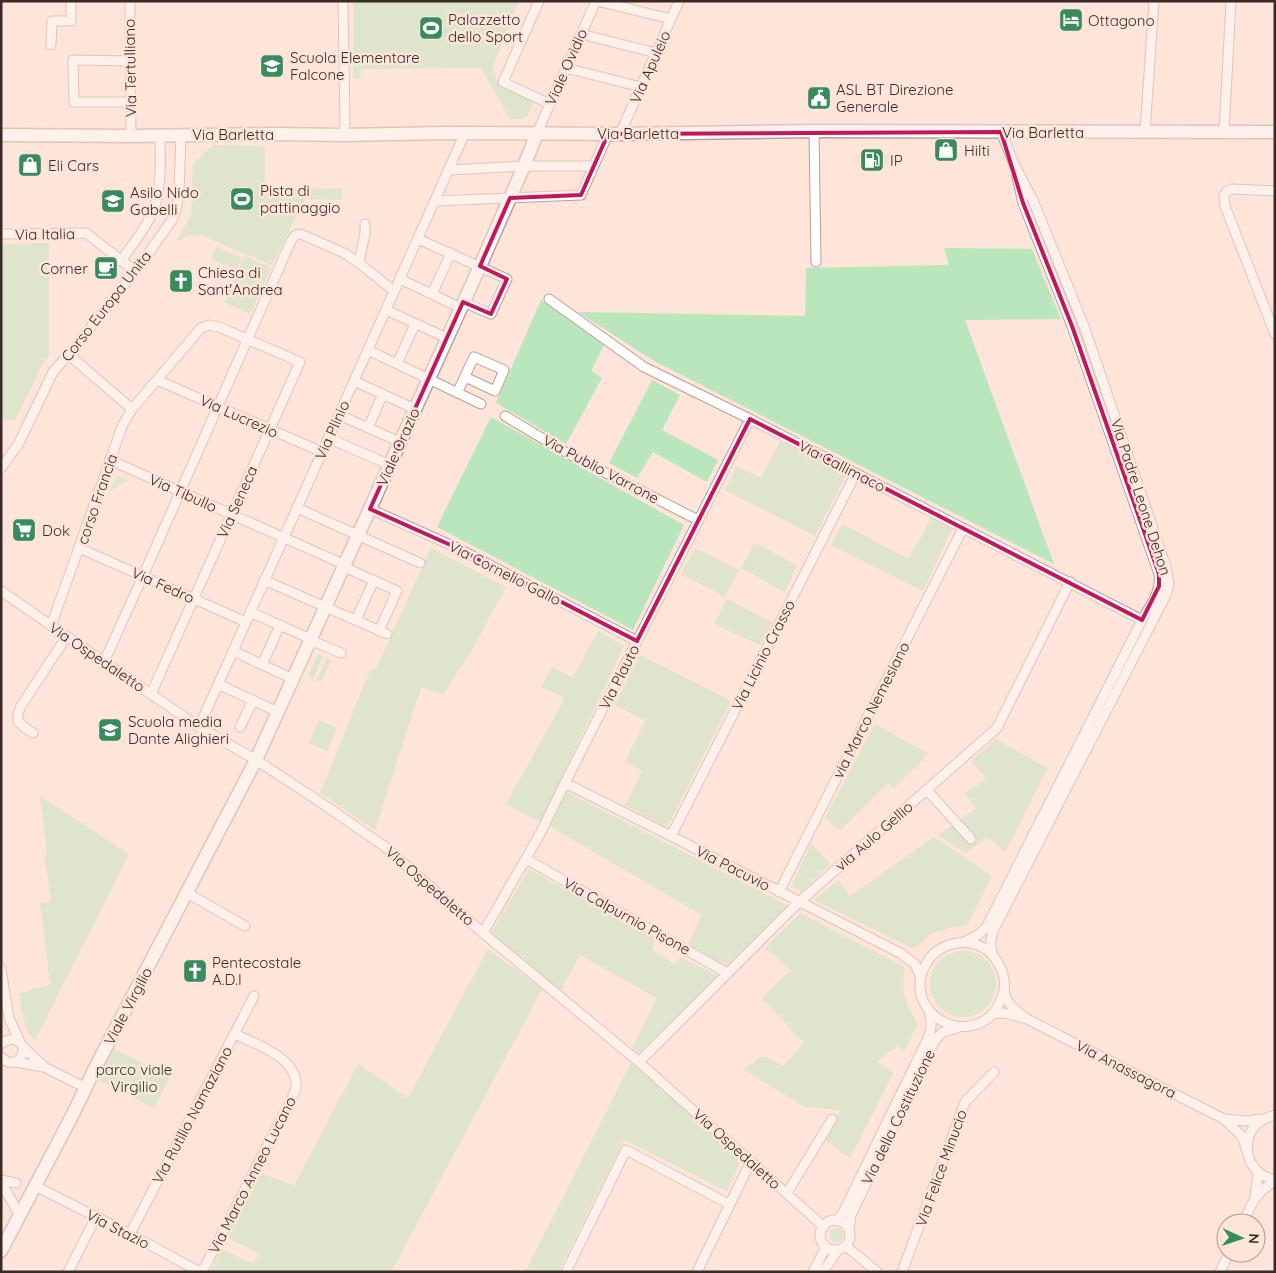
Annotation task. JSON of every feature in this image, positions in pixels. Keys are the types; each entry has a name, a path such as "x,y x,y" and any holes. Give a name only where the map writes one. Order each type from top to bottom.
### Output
{"main road":[{"name":"Via Barletta","path":"1,135 1275,132"},
{"name":"Viale Orazio","path":"256,760 480,266 537,133"},
{"name":"Viale Virgilio","path":"1,1251 256,760"}],"street":[{"path":"51,45 52,21 71,21 72,1"},
{"name":"Via Tertulliano","path":"130,1 131,136"},
{"path":"343,1 345,122 343,135"},
{"path":"539,1 503,82 550,104"},
{"path":"596,1 671,19"},
{"name":"Viale Ovidio","path":"537,133 596,1"},
{"name":"Via Apuleio","path":"510,198 581,194 594,166 641,87 679,1"},
{"path":"1145,132 1154,1"},
{"path":"1224,132 1231,1"},
{"path":"581,34 656,53"},
{"path":"130,61 73,60 74,102 131,102"},
{"path":"566,68 641,87"},
{"path":"814,132 816,262"},
{"name":"Via Padre Leone Dehon","path":"993,956 990,946 993,931 1166,595 1169,584 1166,567 1084,326 1033,200 1014,164 1001,132"},
{"name":"Via Plinio","path":"199,727 465,133"},
{"path":"121,261 147,223 156,204 159,187 160,135"},
{"name":"Corso Europa Unita","path":"1,468 19,443 54,372 172,220 179,192 181,135"},
{"name":"Via Padre Leone Dehon","path":"964,942 978,935 986,928 1159,586 1160,580 1072,326 1023,203 1014,164"},
{"path":"449,170 524,166 594,166"},
{"path":"1275,191 1232,189 1226,191 1224,196 1225,206 1275,334"},
{"path":"435,201 510,198"},
{"path":"358,263 365,224"},
{"name":"Via Italia","path":"1,234 86,233 134,271"},
{"path":"104,662 295,235 303,235 344,254 394,291"},
{"path":"400,279 432,294 491,314 507,279 418,239"},
{"path":"432,294 451,253"},
{"name":"Via Callimaco","path":"549,299 644,367 750,419 1142,620"},
{"path":"386,310 447,338"},
{"path":"397,364 415,324"},
{"name":"corso Francia","path":"51,626 123,424 132,409 201,328 210,325 219,327 248,340"},
{"name":"Via Seneca","path":"151,694 300,362 248,340"},
{"path":"368,350 481,404"},
{"path":"69,355 132,409"},
{"path":"457,393 474,357 504,370 495,391 465,377"},
{"name":"Via Lucrezio","path":"157,380 322,452"},
{"path":"354,381 415,409"},
{"path":"368,428 383,394"},
{"name":"Via Publio Varrone","path":"505,416 567,453 698,520"},
{"path":"346,418 400,442"},
{"name":"Via Plauto","path":"483,933 540,834 750,419"},
{"path":"328,438 390,465"},
{"name":"Via Tibullo","path":"110,460 284,537 397,591 383,633 356,620"},
{"name":"Via Licinio Crasso","path":"671,836 856,473"},
{"path":"297,508 420,563"},
{"name":"Via Cornelio Gallo","path":"370,508 455,547 637,641"},
{"name":"via Marco Nemesiano","path":"779,892 964,528"},
{"name":"Via Fedro","path":"79,548 246,622"},
{"path":"264,580 356,620 374,580"},
{"name":"via Aulo Gellio","path":"639,1062 799,902 997,728 1070,582"},
{"name":"Via Ospedaletto","path":"1,591 199,727 256,760 384,846 483,933 639,1062 824,1227"},
{"path":"250,612 341,653"},
{"path":"262,665 280,625"},
{"path":"33,733 18,721 18,714 21,706 67,636"},
{"path":"233,651 293,679"},
{"path":"218,684 278,712"},
{"path":"240,727 253,700"},
{"name":"Via Pacuvio","path":"565,783 900,954 915,964 921,978"},
{"path":"927,790 971,839"},
{"name":"Via Calpurnio Pisone","path":"526,860 727,973"},
{"path":"187,893 245,926"},
{"path":"921,978 924,967 931,956 940,948 952,943 964,942 975,944 985,949 1000,966 1004,978 1004,991 1000,1003 992,1014"},
{"name":"Via Pacuvio","path":"900,954 922,959 940,948"},
{"path":"1,969 10,1018 21,1044 23,1054 15,1062"},
{"name":"Via della Costituzione","path":"837,1221 843,1213 931,1031 932,1023 929,1010 923,1000 920,989 921,978"},
{"name":"Via Anassagora","path":"1004,991 1012,1007 1027,1019 1224,1119 1242,1136 1251,1163 1258,1172"},
{"name":"Via Rutilio Namaziano","path":"130,1234 254,996"},
{"path":"929,1010 946,1023 955,1026 969,1026"},
{"name":"Via Anassagora","path":"992,1014 1004,1013 1027,1019"},
{"name":"Via della Costituzione","path":"823,1272 850,1240 851,1216 935,1040 943,1032 981,1022 992,1014"},
{"path":"3,1042 10,1018"},
{"name":"Via Marco Anneo Lucano","path":"201,1272 296,1088 295,1076 288,1065 278,1056 235,1034"},
{"path":"3,1042 13,1039 21,1044 46,1068"},
{"path":"1,1058 8,1062 46,1068 86,1088"},
{"name":"Via Felice Minucio","path":"902,1272 965,1102 994,1072"},
{"name":"Via Anassagora","path":"1224,1119 1252,1121 1275,1115"},
{"path":"1248,1154 1247,1143 1250,1134 1256,1125 1265,1118"},
{"path":"786,1193 832,1120"},
{"path":"566,1272 626,1150 730,1204"},
{"path":"696,1272 751,1161"},
{"path":"1255,1197 1258,1172 1275,1180"},
{"path":"1248,1213 1255,1197 1264,1187 1275,1180"},
{"path":"1,1181 16,1183"},
{"path":"1,1181 20,1216"},
{"name":"Via Stazio","path":"35,1186 201,1272"},
{"path":"68,1272 96,1217"},
{"path":"849,1230 843,1223 837,1221 828,1223 821,1231 822,1241 831,1250 842,1248 877,1272"},
{"path":"814,1272 826,1247"}],"highlighted area":[{"path":"1001,132 1023,203 1072,326 1159,574 1159,586 1142,620 750,419 637,641 455,547 370,509 463,302 491,314 507,279 480,266 510,198 581,195 608,134"}],"green space":[{"name":"Palazzetto dello Sport","path":"353,1 519,1 492,68 501,87 533,101 528,114 521,119 510,119 481,68 361,69 360,79 353,79"},
{"path":"213,145 265,146 265,188 342,189 342,200 305,199 272,265 201,235 188,236 176,241 191,216 193,164"},
{"path":"49,243 49,356 43,363 15,420 1,420 1,244"},
{"path":"216,247 242,258 237,270 211,259"},
{"path":"944,248 1032,249 1061,319 965,320 1054,564 654,361 578,312 805,316 806,268 949,265"},
{"path":"245,256 271,268 250,314 224,302"},
{"path":"541,300 604,345 591,371 602,378 566,444 496,403"},
{"path":"652,380 680,395 662,430 718,460 707,482 653,452 637,478 609,463"},
{"path":"491,417 684,525 633,630 437,527"},
{"path":"780,441 846,475 815,536 725,490 737,466 761,478"},
{"path":"116,477 128,480 110,491"},
{"path":"931,518 952,529 923,591 831,545 842,524 909,559"},
{"path":"755,542 797,566 785,592 741,568"},
{"path":"431,548 506,587 470,653 443,695 421,687 375,830 320,793 370,671 376,669"},
{"path":"695,548 739,570 725,597 681,574"},
{"path":"727,599 772,622 760,645 714,624"},
{"path":"598,631 624,646 540,822 506,804 565,698 541,687 552,667 573,678"},
{"path":"318,654 323,656 313,679 308,676"},
{"path":"640,655 731,701 667,827 625,805 642,771 625,761 645,721 615,705"},
{"path":"327,658 331,660 321,682 317,680"},
{"path":"319,720 337,728 327,751 309,743"},
{"path":"875,724 929,754 894,788 888,783 840,830 825,818"},
{"path":"996,739 1047,768 1005,852 987,837 966,853 938,835 977,808 965,794 986,778 971,761"},
{"path":"567,792 789,906 726,966 688,945 702,915 549,826"},
{"path":"40,796 129,854 35,1040 25,1024 20,994 50,984 40,903 51,901"},
{"path":"934,837 992,876 967,926 952,927 931,934 914,949 814,900 838,880 850,896"},
{"path":"811,844 830,864 802,891 791,886"},
{"path":"529,869 655,940 652,950 675,964 681,957 718,976 639,1053 632,1048 657,998 580,955 560,991 491,933"},
{"path":"800,913 905,967 903,986 907,1006 918,1024 904,1052 898,1045 877,1062 893,1073 850,1158 825,1140 841,1110 804,1107 743,1069 764,1056 783,1066 804,1043 762,998 791,970 765,948"},
{"path":"488,949 542,989 391,1272 210,1272 221,1249 254,1264 259,1254 227,1237 261,1173 294,1186 358,1064 408,1098"},
{"path":"956,951 970,951 982,956 991,965 996,977 994,997 987,1008 970,1017 956,1017 944,1012 935,1003 930,991 930,977 935,965 944,956"},
{"name":"parco viale Virgilio","path":"113,1048 170,1077 154,1108 97,1079"},
{"path":"631,1063 742,1158 727,1191 624,1140 558,1272 525,1272"},
{"path":"833,1228 839,1228 843,1235 839,1242 833,1242 829,1238 829,1232"}],"place":[{"name":"Ottagono","path":"1071,20"},
{"name":"Palazzetto dello Sport","path":"431,28"},
{"name":"Scuola Elementare Falcone","path":"272,66"},
{"name":"ASL BT Direzione Generale","path":"819,98"},
{"name":"Hilti","path":"946,150"},
{"name":"IP","path":"872,160"},
{"name":"Eli Cars","path":"30,165"},
{"name":"Pista di pattinaggio","path":"242,199"},
{"name":"Asilo Nido Gabelli","path":"113,201"},
{"name":"Corner","path":"106,268"},
{"name":"Chiesa di Sant'Andrea","path":"181,281"},
{"name":"Dok","path":"24,530"},
{"name":"Scuola media Dante Alighieri","path":"110,730"},
{"name":"Pentecostale A.D.I","path":"195,971"}]}
